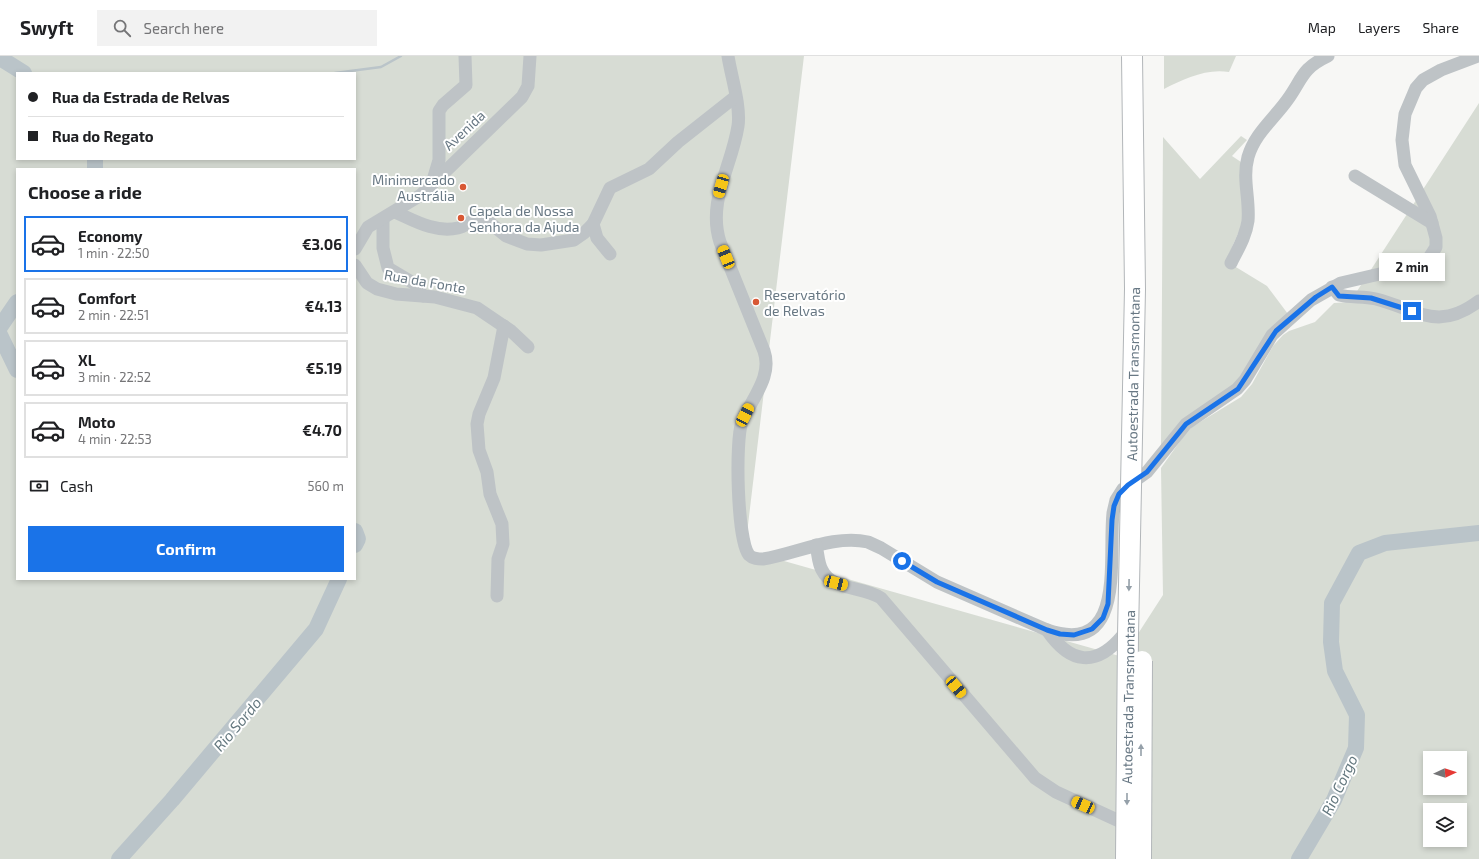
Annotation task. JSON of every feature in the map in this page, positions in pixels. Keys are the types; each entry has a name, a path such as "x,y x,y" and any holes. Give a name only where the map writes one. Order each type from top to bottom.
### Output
{"highway":[{"name":"Autoestrada Transmontana","path":"1126,859 1128,635 1135,289 1132,56"},
{"name":"Autoestrada Transmontana","path":"1141,859 1145,56"}],"street":[{"path":"432,184 439,160 439,112 443,105 466,85 465,56"},
{"name":"Avenida","path":"356,247 368,227 421,195 459,156 525,94 528,86 530,56"},
{"path":"728,56 738,125 717,200 716,225 720,242 764,351 766,363 765,376 742,422 738,436 738,464 743,539 749,554 759,559 816,545 855,541 868,542 937,582 1047,630 1060,634 1074,635 1087,632 1098,624 1103,618 1108,604 1112,520 1114,506 1119,494 1128,485 1147,472 1186,424 1238,389 1276,331 1316,297 1332,287 1353,279 1414,266 1426,260 1436,247 1436,238 1432,223 1405,165 1402,140 1405,114 1416,88 1423,80 1441,70 1478,56"},
{"path":"1231,263 1241,244 1247,227 1246,172 1252,146 1261,130 1287,100 1305,71 1328,56"},
{"path":"395,212 428,226 444,229 460,227 477,218 484,218 506,236 533,245 574,240 593,224 610,188 649,169 678,142 735,97"},
{"path":"1355,176 1432,223"},
{"path":"383,219 382,243 388,268 415,284 422,296"},
{"path":"593,224 596,238 610,254"},
{"name":"Rua da Fonte","path":"357,267 367,283 375,288 396,294 422,296 475,307 504,326 528,347"},
{"path":"1332,287 1339,296 1371,298 1435,317 1460,314 1479,301"},
{"path":"496,596 498,559 503,544 502,524 490,494 479,447 477,424 480,411 494,378 504,326"},
{"path":"816,545 821,569 827,578 836,583 872,593 880,598 1035,778 1056,792 1117,820"},
{"path":"1047,630 1062,649 1071,655 1083,657 1095,656 1108,652 1122,634"}],"shaded area":[{"path":"0,56 804,56 745,550 1123,657 1163,595 1161,468 1192,427 1241,397 1252,384 1273,346 1283,335 1289,331 1315,322 1334,303 1350,302 1479,103 1479,859 0,859"},
{"path":"1164,56 1236,56 1229,72 1221,71 1195,75 1164,89"},
{"path":"1241,136 1247,140 1232,156 1244,164 1243,222 1226,261 1267,286 1288,314 1241,378 1161,447 1163,137 1200,179"}],"waterway":[{"path":"343,72 381,67 401,56"},
{"name":"Rio Sordo","path":"0,58 22,72"},
{"name":"Rio Sordo","path":"95,160 95,168"},
{"name":"Rio Sordo","path":"0,327 16,303"},
{"name":"Rio Sordo","path":"0,335 16,368"},
{"name":"Rio Corgo","path":"1299,859 1334,800 1356,748 1357,715 1335,671 1331,642 1332,603 1359,553 1385,543 1479,533"},
{"name":"Rio Sordo","path":"356,534 358,539 356,543"},
{"name":"Rio Sordo","path":"119,859 172,800 316,629 339,580"}],"place":[{"name":"Minimercado Austrália","path":"463,187"},
{"name":"Capela de Nossa Senhora da Ajuda","path":"461,218"},
{"name":"Reservatório de Relvas","path":"756,302"}],"route":[{"path":"902,561 937,582 1047,630 1068,635 1087,632 1098,624 1103,618 1108,604 1112,520 1114,506 1119,494 1128,485 1147,472 1186,424 1227,398 1242,385 1268,341 1276,331 1320,293 1332,287 1339,296 1371,298 1412,311"}]}
